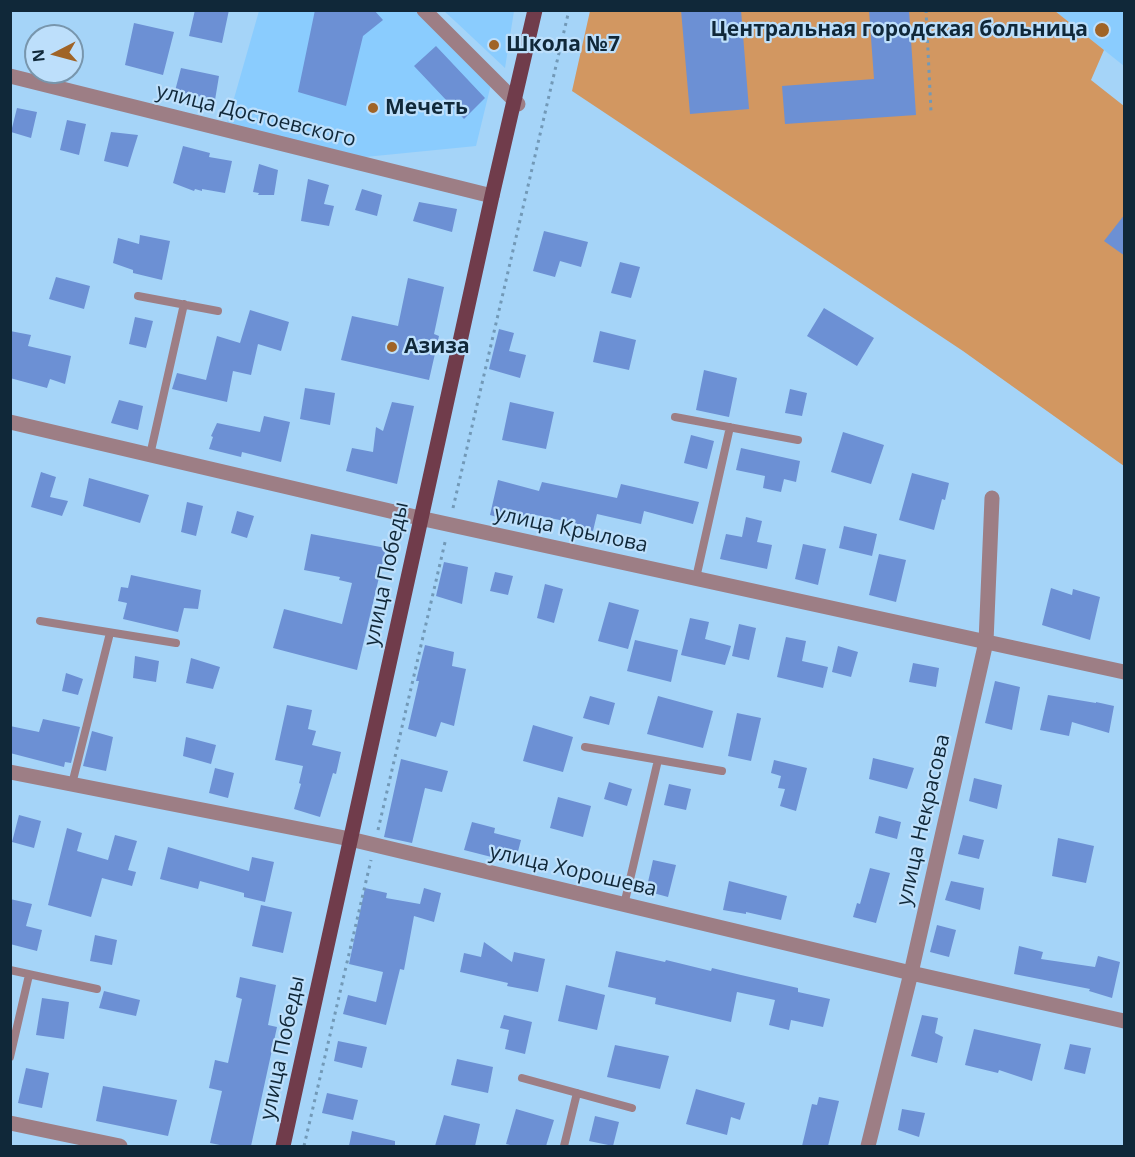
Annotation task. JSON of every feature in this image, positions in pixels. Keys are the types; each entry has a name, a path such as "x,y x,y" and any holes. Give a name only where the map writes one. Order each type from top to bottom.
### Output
{"main road":[{"name":"улица Победы","path":"285,1146 537,10"},
{"name":"улица Победы","path":"423,519 492,196 517,103"}],"street":[{"path":"424,10 517,103"},
{"name":"улица Достоевского","path":"10,76 492,196"},
{"name":"улица Крылова","path":"10,422 449,525 1125,672"},
{"name":"улица Некрасова","path":"868,1146 911,973 986,642 992,498"},
{"name":"улица Хорошева","path":"10,772 352,840 911,973 1125,1021"},
{"path":"10,1123 120,1146"}],"lane":[{"path":"138,296 218,311"},
{"path":"150,455 184,304"},
{"path":"675,417 798,440"},
{"path":"696,578 730,427"},
{"path":"40,621 176,643"},
{"path":"72,784 110,633"},
{"path":"585,747 722,771"},
{"path":"624,904 658,760"},
{"path":"10,970 97,989"},
{"path":"10,1057 29,975"},
{"path":"522,1078 632,1108"},
{"path":"564,1146 577,1094"}],"path":[{"path":"304,1146 569,10"},
{"path":"926,10 931,112"}],"shaded area":[{"path":"259,11 420,11 493,76 476,146 345,159 225,130"},
{"name":"Школа №7","path":"444,11 514,11 505,68 456,22"},
{"path":"590,11 1055,11 1104,50 1091,80 1124,106 1124,466 963,351 572,91"},
{"name":"Центральная городская больница","path":"1055,11 1124,11 1124,66 1104,50"}],"building":[{"path":"195,10 229,10 222,43 189,36"},
{"path":"315,10 374,10 383,20 363,36 346,106 298,92"},
{"path":"681,10 741,10 749,109 690,114"},
{"path":"869,10 909,10 916,115 785,124 782,86 874,79"},
{"path":"134,23 174,32 163,75 125,65"},
{"path":"436,46 485,98 464,119 414,66"},
{"path":"181,68 219,76 215,100 175,91"},
{"path":"17,108 37,112 31,138 11,132"},
{"path":"67,120 86,124 79,155 60,150"},
{"path":"111,132 138,135 128,167 104,161"},
{"path":"183,146 210,153 209,157 232,161 225,193 202,189 202,191 195,189 194,191 173,183"},
{"path":"259,164 278,170 274,195 258,195 259,193 253,192"},
{"path":"308,179 329,185 324,204 334,206 329,226 301,221"},
{"path":"362,189 382,195 377,216 355,210"},
{"path":"419,202 457,209 452,232 413,221"},
{"path":"1125,214 1125,256 1104,241"},
{"path":"544,231 588,242 581,267 560,261 555,277 533,271"},
{"path":"140,235 170,241 162,280 133,273 133,270 113,263 118,238 139,244"},
{"path":"620,262 640,267 631,298 611,293"},
{"path":"56,277 90,286 84,309 49,299"},
{"path":"408,278 444,287 434,334 439,336 429,380 341,360 352,316 398,326"},
{"path":"824,308 874,338 857,366 807,336"},
{"path":"250,310 289,322 281,351 258,344 251,375 233,371 227,402 172,389 177,373 206,380 217,336 240,343"},
{"path":"135,317 153,321 146,348 129,344"},
{"path":"499,329 514,333 509,351 526,355 520,378 489,369"},
{"path":"10,331 31,335 28,346 71,356 65,384 50,379 47,388 10,378"},
{"path":"600,331 636,340 629,370 593,362"},
{"path":"704,370 737,378 729,417 696,410"},
{"path":"305,388 335,393 330,425 300,419"},
{"path":"790,389 807,393 802,416 785,413"},
{"path":"119,400 143,406 138,430 111,423"},
{"path":"392,402 414,406 397,484 346,471 352,448 373,452 376,427 383,431"},
{"path":"510,402 554,412 546,449 502,440"},
{"path":"264,416 290,422 281,462 242,452 241,457 209,449 213,437 211,436 217,423 260,432"},
{"path":"843,432 884,445 871,484 831,472"},
{"path":"691,435 714,441 707,469 684,463"},
{"path":"741,448 800,461 796,482 784,479 781,492 763,488 765,476 736,470"},
{"path":"41,472 56,477 50,497 68,501 62,516 31,507"},
{"path":"912,473 949,483 945,500 942,499 934,530 899,520"},
{"path":"89,478 149,495 140,523 83,506"},
{"path":"498,480 539,491 542,482 617,498 621,484 699,502 693,524 644,511 641,524 597,514 593,531 573,526 574,523 531,514 528,526 490,515"},
{"path":"187,502 203,506 196,536 181,532"},
{"path":"237,511 254,516 247,538 231,533"},
{"path":"746,517 762,521 757,542 772,545 767,569 720,559 726,534 742,537"},
{"path":"844,526 877,534 872,556 839,548"},
{"path":"311,534 386,548 357,670 273,648 284,609 342,624 352,583 339,580 340,577 304,570"},
{"path":"803,544 826,549 818,585 795,579"},
{"path":"879,554 906,560 896,602 869,595"},
{"path":"444,562 468,567 462,604 436,596"},
{"path":"495,572 513,576 508,595 490,591"},
{"path":"131,575 201,590 198,609 184,608 178,632 123,619 127,603 118,601 121,587 128,588"},
{"path":"545,584 563,589 554,623 537,618"},
{"path":"1051,588 1072,595 1073,589 1100,597 1090,640 1042,625"},
{"path":"609,602 639,610 628,649 598,641"},
{"path":"690,618 709,622 705,639 731,646 725,665 681,655"},
{"path":"739,624 756,628 749,660 732,656"},
{"path":"786,637 806,641 802,661 828,667 823,688 777,677"},
{"path":"635,640 678,650 671,682 627,671"},
{"path":"425,645 454,652 452,666 466,669 454,726 441,722 436,737 408,729"},
{"path":"838,646 858,652 851,677 832,672"},
{"path":"135,656 159,661 156,682 133,678"},
{"path":"191,658 220,667 213,689 186,683"},
{"path":"913,663 939,668 936,687 909,682"},
{"path":"66,673 83,679 78,695 62,691"},
{"path":"995,681 1020,687 1012,730 985,723"},
{"path":"1048,695 1114,706 1109,733 1072,722 1069,736 1040,730"},
{"path":"590,696 615,703 609,725 583,718"},
{"path":"658,696 713,711 703,748 647,734"},
{"path":"287,705 312,710 308,729 316,731 312,745 341,752 336,774 333,773 320,817 294,809 303,766 275,760"},
{"path":"737,713 761,718 751,761 728,756"},
{"path":"43,719 80,727 71,763 65,762 64,767 10,753 10,726 39,732"},
{"path":"533,725 573,737 563,772 523,761"},
{"path":"92,731 113,737 106,771 83,766"},
{"path":"186,737 216,745 211,764 183,756"},
{"path":"873,758 914,768 907,789 869,779"},
{"path":"401,759 448,771 442,792 425,788 412,843 384,837"},
{"path":"774,760 807,768 796,811 780,806 785,789 778,788 781,776 771,773"},
{"path":"215,768 234,773 228,798 209,793"},
{"path":"974,778 1002,785 997,809 969,801"},
{"path":"609,782 632,789 627,806 604,799"},
{"path":"669,784 691,789 686,810 664,805"},
{"path":"558,797 591,806 583,837 550,828"},
{"path":"19,815 41,821 34,848 12,842"},
{"path":"879,816 901,822 897,839 875,833"},
{"path":"472,822 495,828 494,833 521,840 515,863 464,850"},
{"path":"67,828 82,833 77,851 108,860 115,835 137,841 128,870 136,872 132,886 102,878 91,917 48,905"},
{"path":"963,835 984,840 979,859 958,854"},
{"path":"1058,838 1094,846 1086,883 1052,876"},
{"path":"168,847 249,871 252,857 274,862 265,902 244,897 244,893 200,881 198,889 160,879"},
{"path":"653,860 676,865 668,897 646,891"},
{"path":"870,868 890,873 876,923 853,917 857,903 860,904"},
{"path":"729,881 787,896 781,920 746,912 746,914 723,910"},
{"path":"951,881 984,888 980,910 945,900"},
{"path":"365,888 387,893 386,898 420,904 424,888 441,893 434,922 414,916 404,970 400,969 386,1025 343,1014 348,995 376,1002 383,972 349,964"},
{"path":"10,899 32,904 26,926 42,930 37,951 10,944"},
{"path":"261,905 292,912 283,953 252,946"},
{"path":"937,925 956,930 949,957 930,952"},
{"path":"95,935 117,940 112,965 90,961"},
{"path":"484,942 512,962 514,952 545,959 538,992 507,986 508,983 460,972 464,953 481,957"},
{"path":"1019,946 1043,952 1041,959 1095,967 1098,956 1120,962 1112,998 1089,991 1090,989 1014,974"},
{"path":"616,951 711,971 712,968 798,988 798,992 830,999 823,1027 791,1020 789,1030 769,1025 775,1000 737,992 731,1022 655,1004 656,998 608,987"},
{"path":"240,977 276,985 268,1025 277,1027 251,1146 225,1146 210,1143 222,1091 209,1088 215,1060 228,1063 242,999 236,997"},
{"path":"566,985 605,995 597,1030 558,1021"},
{"path":"104,991 140,1000 136,1016 99,1008"},
{"path":"42,998 69,1002 64,1039 36,1035"},
{"path":"504,1015 532,1022 525,1054 505,1049 509,1030 500,1028"},
{"path":"922,1015 938,1018 935,1033 943,1037 937,1063 911,1056"},
{"path":"974,1029 1041,1044 1032,1081 999,1070 998,1073 965,1065"},
{"path":"338,1041 367,1047 362,1068 334,1061"},
{"path":"1070,1044 1091,1048 1085,1074 1064,1069"},
{"path":"615,1045 669,1056 660,1089 607,1077"},
{"path":"457,1059 493,1067 488,1093 451,1085"},
{"path":"26,1068 49,1073 42,1108 18,1103"},
{"path":"103,1086 177,1100 168,1136 96,1121"},
{"path":"696,1089 745,1103 740,1120 731,1117 727,1135 686,1124"},
{"path":"327,1093 358,1100 353,1120 322,1113"},
{"path":"819,1097 839,1101 828,1146 802,1146 812,1104 817,1105"},
{"path":"516,1109 554,1120 546,1146 506,1144"},
{"path":"902,1109 925,1113 919,1137 898,1130"},
{"path":"444,1115 480,1124 475,1146 435,1146"},
{"path":"595,1116 619,1122 613,1146 589,1141"},
{"path":"352,1131 395,1141 395,1146 349,1146"}],"place":[{"name":"Центральная городская больница","path":"1102,30"},
{"name":"Школа №7","path":"494,45"},
{"name":"Мечеть","path":"373,108"},
{"name":"Азиза","path":"392,347"}]}
